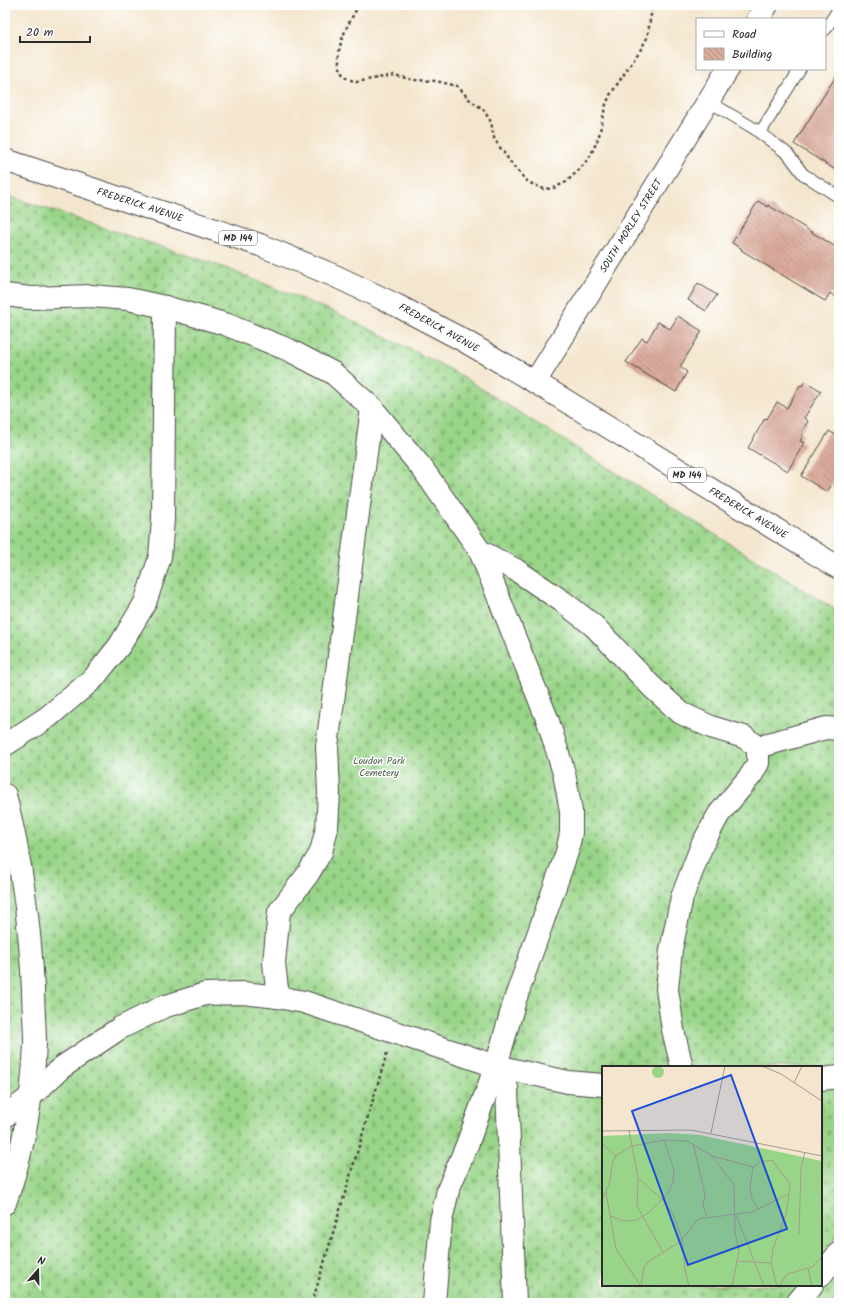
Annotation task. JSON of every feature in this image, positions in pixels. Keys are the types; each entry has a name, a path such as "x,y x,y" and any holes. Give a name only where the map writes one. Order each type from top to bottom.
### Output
{"street":[{"path":"759,18 767,5"},
{"name":"SOUTH MORLEY STREET","path":"535,382 727,70"},
{"name":"FREDERICK AVENUE","path":"5,160 260,245 335,276 396,304 535,382 839,568"},
{"path":"5,295 30,298 91,296 128,299 164,307 225,324 289,350 333,373 372,408 422,468 480,551 548,721 564,773 570,811 571,833 567,852 515,1000 496,1066 467,1145 448,1190 441,1221 434,1303"},
{"path":"5,744 48,717 93,679 120,645 145,603 160,557 163,518 164,307"},
{"path":"278,997 274,963 279,912 308,874 321,852 327,828 329,793 327,746 372,408"},
{"path":"480,551 523,575 562,601 589,622 652,687 681,713 711,727 744,737 758,747"},
{"path":"758,747 826,728 839,729"},
{"path":"682,1066 673,1030 667,989 671,950 682,897 702,845 719,814 752,774 758,763 758,747"},
{"path":"5,795 13,826 27,903 32,969 35,1043 30,1097 22,1144 13,1182 5,1203"},
{"path":"5,1116 30,1097 61,1068 120,1028 164,1007 205,994 243,993 304,1002 496,1066 568,1082 602,1085"},
{"path":"496,1066 507,1088 515,1303"},
{"path":"822,1079 839,1077"},
{"path":"822,1274 839,1253"},
{"path":"797,1303 811,1286"}],"lane":[{"path":"826,28 839,8"},
{"path":"760,133 799,70"},
{"path":"708,101 760,133 788,154 803,174 839,197"}],"path":[{"path":"359,5 343,35 338,63 344,76 356,82 394,75 413,80 442,82 457,86 471,101 483,109 491,122 494,138 514,167 528,182 544,189 554,188 566,182 580,169 591,155 599,136 605,106 610,95 647,38 652,5"},
{"path":"312,1303 393,1032"}],"green space":[{"name":"Loudon Park Cemetery","path":"5,195 223,267 339,314 450,369 839,612 839,1303 5,1303"}],"building":[{"path":"839,71 839,172 794,144"},
{"path":"758,201 768,207 768,205 839,249 839,295 837,298 830,293 825,301 732,243"},
{"path":"698,283 717,295 706,311 688,300"},
{"path":"678,316 702,331 680,367 687,372 676,392 626,362 642,338 647,341 658,322 670,329"},
{"path":"805,381 821,391 804,418 808,421 801,433 803,435 800,441 804,443 788,471 748,448 765,418 767,419 777,402 787,408 800,385 802,386"},
{"path":"829,431 839,437 839,473 827,492 801,476"}]}
